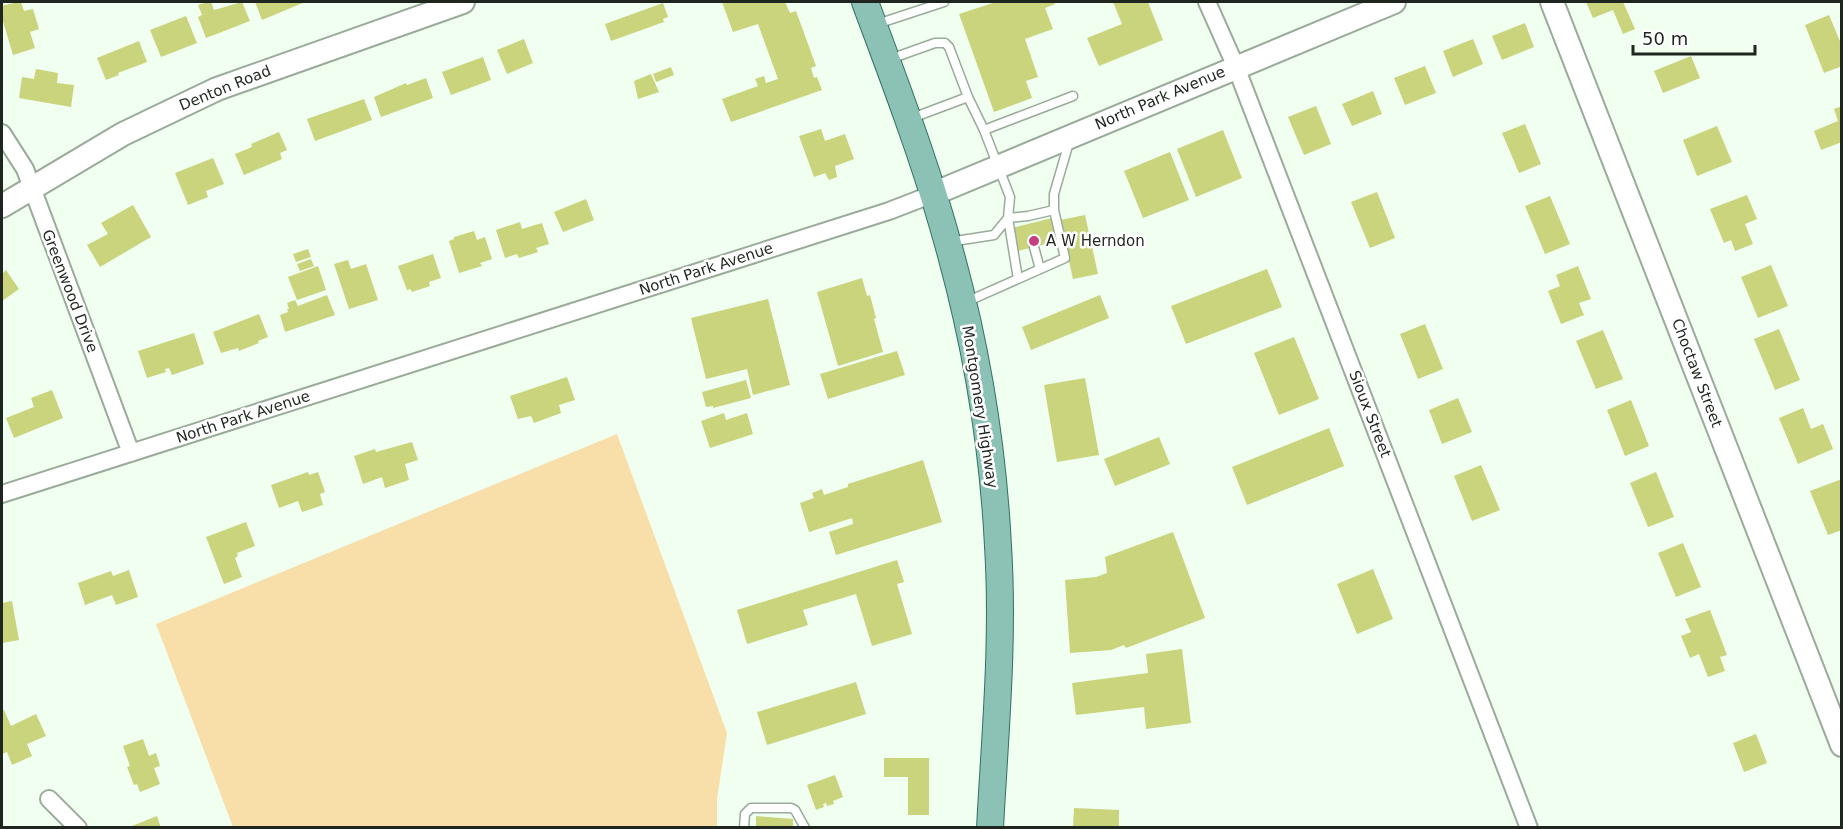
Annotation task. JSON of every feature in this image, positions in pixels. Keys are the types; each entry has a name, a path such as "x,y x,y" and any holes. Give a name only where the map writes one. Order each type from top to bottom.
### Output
{"main road":[{"name":"Montgomery Highway","path":"865,2 909,119 947,242 971,336 985,417 999,547 999,664 990,828"}],"street":[{"name":"Denton Road","path":"2,206 123,134 217,89 463,2"},
{"name":"Sioux Street","path":"1207,2 1236,67 1530,828"},
{"name":"North Park Avenue","path":"2,494 878,214 999,167 1394,2"},
{"name":"Choctaw Street","path":"1552,2 1842,745"},
{"name":"Greenwood Drive","path":"2,133 25,169 131,453"},
{"path":"49,799 78,828"}],"lane":[{"path":"874,25 944,2"},
{"path":"887,60 935,43 945,43 949,47 1010,197 1008,218 1018,279"},
{"path":"984,130 1073,96"},
{"path":"909,119 968,98"},
{"path":"963,303 1065,258 1054,210 1054,194 1070,136"},
{"path":"1008,218 1028,220 1054,210"},
{"path":"947,242 994,234 1008,218"},
{"path":"1034,247 1040,269"},
{"path":"744,828 745,814 752,808 791,808 795,810 805,828"}],"shaded area":[{"path":"617,434 727,733 717,799 717,827 233,827 156,624"}],"building":[{"path":"21,2 24,11 33,9 39,29 30,32 35,48 13,55 2,18 2,6"},
{"path":"211,2 214,10 242,2 250,21 206,38 198,17 202,15 198,5"},
{"path":"255,2 305,2 262,20"},
{"path":"722,2 785,2 790,13 796,11 816,66 811,68 814,78 817,77 822,90 731,122 722,99 758,86 755,79 764,76 766,83 778,79 758,24 733,32"},
{"path":"996,2 1054,2 1055,4 1045,8 1053,29 1025,39 1038,77 1026,81 1032,98 994,112 959,14"},
{"path":"1113,2 1148,2 1163,40 1099,66 1087,38 1122,24"},
{"path":"1586,2 1623,2 1635,29 1623,34 1613,10 1593,18"},
{"path":"663,3 668,17 663,19 664,22 611,41 605,24"},
{"path":"1829,15 1842,46 1842,66 1824,73 1805,25"},
{"path":"186,16 197,43 161,57 150,30"},
{"path":"1525,23 1534,47 1502,60 1492,36"},
{"path":"524,39 533,63 507,74 497,50"},
{"path":"1473,39 1483,64 1453,77 1443,51"},
{"path":"139,41 147,62 106,80 97,58"},
{"path":"1691,56 1700,78 1663,93 1654,71"},
{"path":"483,57 491,80 451,95 442,72"},
{"path":"1425,66 1436,93 1405,105 1394,78"},
{"path":"671,67 674,75 656,82 653,74"},
{"path":"36,69 58,73 57,83 74,85 71,107 19,98 22,77 34,79"},
{"path":"651,74 659,92 638,99 634,81"},
{"path":"426,78 433,98 381,117 374,97 406,83 407,85"},
{"path":"1373,91 1382,114 1352,126 1342,104"},
{"path":"364,99 372,120 315,141 307,119"},
{"path":"1316,106 1331,144 1304,155 1288,117"},
{"path":"1842,106 1842,142 1821,150 1814,131 1838,121 1834,109"},
{"path":"1525,124 1541,164 1519,173 1502,133"},
{"path":"1717,126 1732,162 1697,176 1683,140"},
{"path":"821,129 825,141 845,134 854,159 835,166 837,177 829,180 825,173 814,177 799,136"},
{"path":"1223,130 1242,178 1196,197 1177,149"},
{"path":"279,132 287,150 280,153 282,159 244,175 235,154"},
{"path":"1170,152 1189,200 1143,218 1124,171"},
{"path":"213,158 224,184 206,191 208,197 188,205 175,173"},
{"path":"1377,192 1395,238 1370,248 1351,202"},
{"path":"1747,195 1757,219 1745,224 1753,244 1735,251 1731,240 1724,243 1710,209"},
{"path":"1550,196 1570,244 1545,254 1525,206"},
{"path":"586,199 594,220 563,232 554,212"},
{"path":"133,205 151,237 100,267 87,245 108,234 101,223"},
{"path":"1085,215 1098,274 1073,279 1060,220"},
{"path":"1052,218 1058,241 1018,251 1012,228"},
{"path":"520,222 522,229 542,223 549,244 536,248 538,252 519,258 517,254 505,258 496,230"},
{"path":"474,231 477,240 485,237 492,259 480,263 482,266 459,273 449,241 454,237"},
{"path":"308,249 311,257 296,262 293,254"},
{"path":"433,254 441,278 429,282 430,286 412,292 410,289 407,290 398,266"},
{"path":"311,259 314,266 300,271 297,264"},
{"path":"348,260 351,269 366,264 378,300 349,309 334,264"},
{"path":"1771,265 1788,306 1758,318 1741,277"},
{"path":"318,266 326,290 297,300 288,277"},
{"path":"1578,266 1591,299 1579,303 1584,315 1561,324 1548,291 1560,286 1556,275"},
{"path":"1267,269 1282,307 1186,344 1171,306"},
{"path":"6,270 19,289 2,301 2,274"},
{"path":"862,278 867,296 870,295 883,352 838,366 817,292"},
{"path":"327,295 335,315 285,332 280,315 288,312 287,303 295,300 298,306"},
{"path":"1100,295 1109,318 1031,350 1022,327"},
{"path":"768,299 790,385 753,395 747,369 706,379 691,318"},
{"path":"259,314 268,337 239,351 238,348 221,353 213,332"},
{"path":"1425,324 1443,369 1418,379 1400,334"},
{"path":"1779,329 1800,380 1775,390 1754,339"},
{"path":"1603,330 1623,379 1596,389 1576,341"},
{"path":"194,333 204,364 172,375 169,368 165,369 166,372 147,378 138,351"},
{"path":"1294,337 1319,399 1279,415 1254,353"},
{"path":"897,351 905,375 828,399 820,374"},
{"path":"567,377 575,400 559,405 561,413 534,423 531,416 518,419 510,396"},
{"path":"1085,378 1099,455 1057,462 1044,385"},
{"path":"746,380 751,398 713,408 713,406 706,407 702,392"},
{"path":"52,390 63,418 14,438 6,418 34,407 31,398"},
{"path":"1458,398 1472,432 1442,444 1429,410"},
{"path":"1631,400 1649,446 1625,456 1607,410"},
{"path":"1803,408 1811,429 1823,424 1833,449 1798,464 1779,418"},
{"path":"724,413 726,420 747,413 753,434 710,448 701,421"},
{"path":"1329,428 1344,466 1247,505 1232,467"},
{"path":"1159,437 1170,464 1115,486 1104,459"},
{"path":"412,442 418,460 405,464 409,480 385,488 382,477 363,484 354,456 375,449 376,452"},
{"path":"923,460 942,522 836,555 829,532 853,524 852,518 809,532 800,503 814,498 812,493 822,489 824,495 848,487 848,484"},
{"path":"1481,465 1500,510 1472,521 1454,476"},
{"path":"308,472 309,475 318,472 325,492 320,494 323,505 302,512 298,501 279,508 271,485"},
{"path":"1656,472 1674,517 1648,527 1630,483"},
{"path":"1842,479 1842,530 1828,535 1810,491"},
{"path":"246,522 255,546 237,553 238,556 235,558 242,577 224,584 206,537"},
{"path":"1173,532 1205,618 1126,648 1124,645 1111,650 1070,653 1065,580 1096,577 1107,573 1105,557"},
{"path":"1683,543 1701,587 1676,597 1658,553"},
{"path":"897,560 904,582 897,584 912,634 872,646 856,594 803,610 808,625 747,644 737,610"},
{"path":"1373,569 1393,619 1357,634 1337,584"},
{"path":"129,570 138,597 116,605 112,595 85,605 78,583 111,571 113,576"},
{"path":"12,601 19,640 2,643 2,603"},
{"path":"1710,610 1727,655 1720,657 1725,671 1708,677 1699,654 1690,658 1681,636 1691,632 1685,619"},
{"path":"1182,649 1191,723 1146,729 1144,707 1076,715 1072,683 1148,673 1146,654"},
{"path":"856,682 866,714 767,745 757,712"},
{"path":"4,710 11,726 36,714 46,736 27,744 32,756 12,765 7,752 2,754 2,711"},
{"path":"1756,734 1767,763 1744,772 1733,743"},
{"path":"143,739 149,756 156,753 160,766 154,768 160,784 140,792 137,784 134,785 127,767 130,766 123,746"},
{"path":"884,758 929,758 929,815 908,815 908,777 884,777"},
{"path":"835,775 843,797 833,801 834,804 827,806 826,803 823,804 824,807 816,810 807,785"},
{"path":"1074,808 1119,810 1119,828 1073,828"},
{"path":"157,816 161,828 133,828 132,826"},
{"path":"756,816 793,819 793,828 756,828"}],"place":[{"name":"A W Herndon","path":"1034,241"}]}
